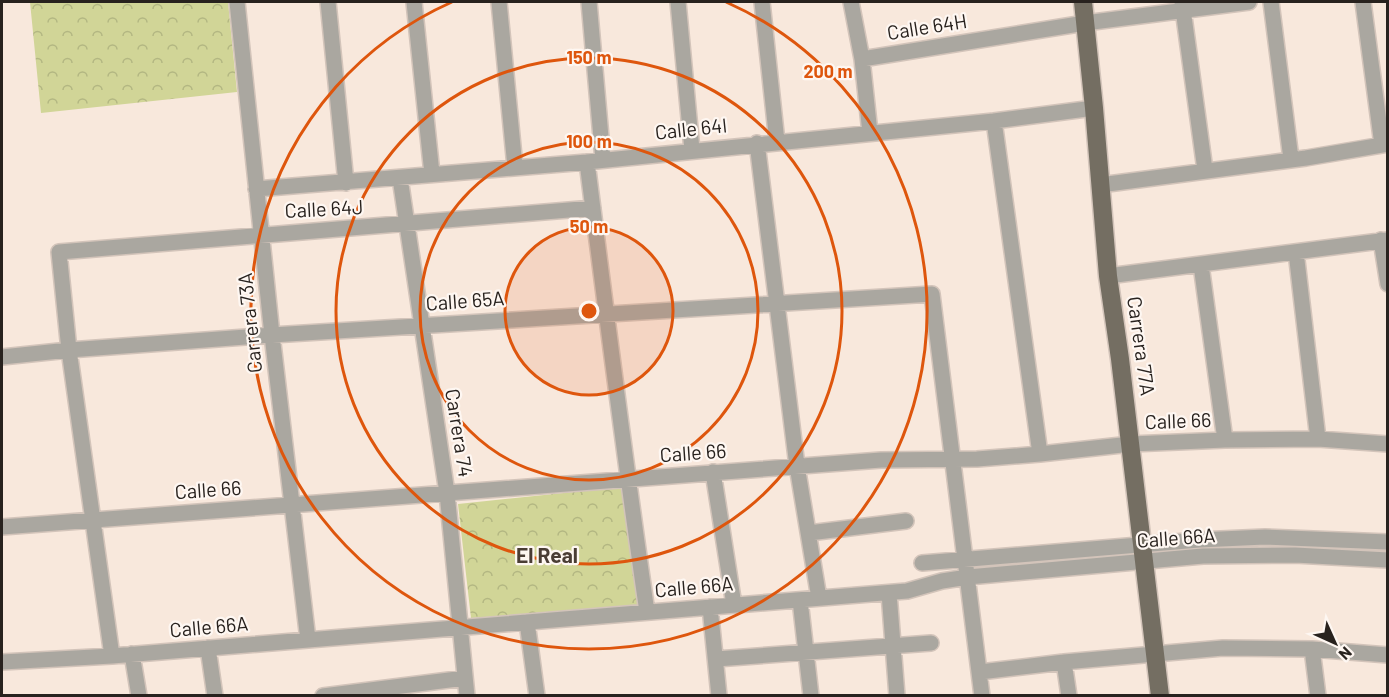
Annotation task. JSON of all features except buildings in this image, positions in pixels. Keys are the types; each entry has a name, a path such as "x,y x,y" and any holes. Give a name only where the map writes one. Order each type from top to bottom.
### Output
{"main road":[{"name":"Carrera 77A","path":"1083,2 1108,276 1161,696"}],"street":[{"name":"Carrera 73A","path":"237,2 272,335 308,640"},
{"path":"328,2 346,183"},
{"path":"414,2 432,174"},
{"path":"499,2 515,167"},
{"path":"589,2 603,160"},
{"path":"678,2 692,150"},
{"path":"762,2 777,142"},
{"path":"851,2 862,59 870,133"},
{"name":"Calle 64H","path":"862,59 1183,6 1249,2"},
{"path":"1271,2 1291,159"},
{"path":"1100,185 1385,144 1363,2"},
{"path":"1183,6 1205,170"},
{"name":"Calle 64I","path":"256,189 587,162 757,143 994,121 1094,108"},
{"path":"994,121 1040,454"},
{"path":"757,143 797,466 819,598"},
{"path":"587,162 608,314 627,479 647,612"},
{"name":"Carrera 74","path":"400,178 447,493 467,696"},
{"name":"Calle 64J","path":"69,350 59,252 593,208"},
{"path":"1108,276 1384,240 1388,284"},
{"path":"1296,252 1318,439"},
{"path":"1201,265 1225,440"},
{"name":"Calle 65A","path":"2,357 272,335 932,294 953,460"},
{"path":"69,350 112,656"},
{"name":"Calle 66","path":"2,527 881,459 953,460 1040,454 1131,444 1318,439 1388,444"},
{"path":"953,460 982,696"},
{"path":"713,472 734,605"},
{"path":"808,533 906,520"},
{"name":"Calle 66A","path":"2,662 112,656 889,593 907,591 942,581 1264,537 1388,542"},
{"name":"Calle 66A","path":"922,563 966,559 1143,552 1388,560"},
{"path":"889,593 897,696"},
{"path":"800,600 811,696"},
{"path":"710,607 719,696"},
{"path":"527,622 537,696"},
{"path":"716,659 932,643"},
{"path":"208,648 214,696"},
{"path":"980,672 1223,648 1312,648 1388,655"},
{"path":"1312,648 1318,696"},
{"path":"132,654 139,696"},
{"path":"1064,662 1069,696"},
{"path":"323,696 465,678"}],"green space":[{"path":"30,2 228,2 237,92 41,113"},
{"path":"621,487 640,606 471,618 458,504"}],"district":[{"name":"El Real","path":"547,556"}]}
